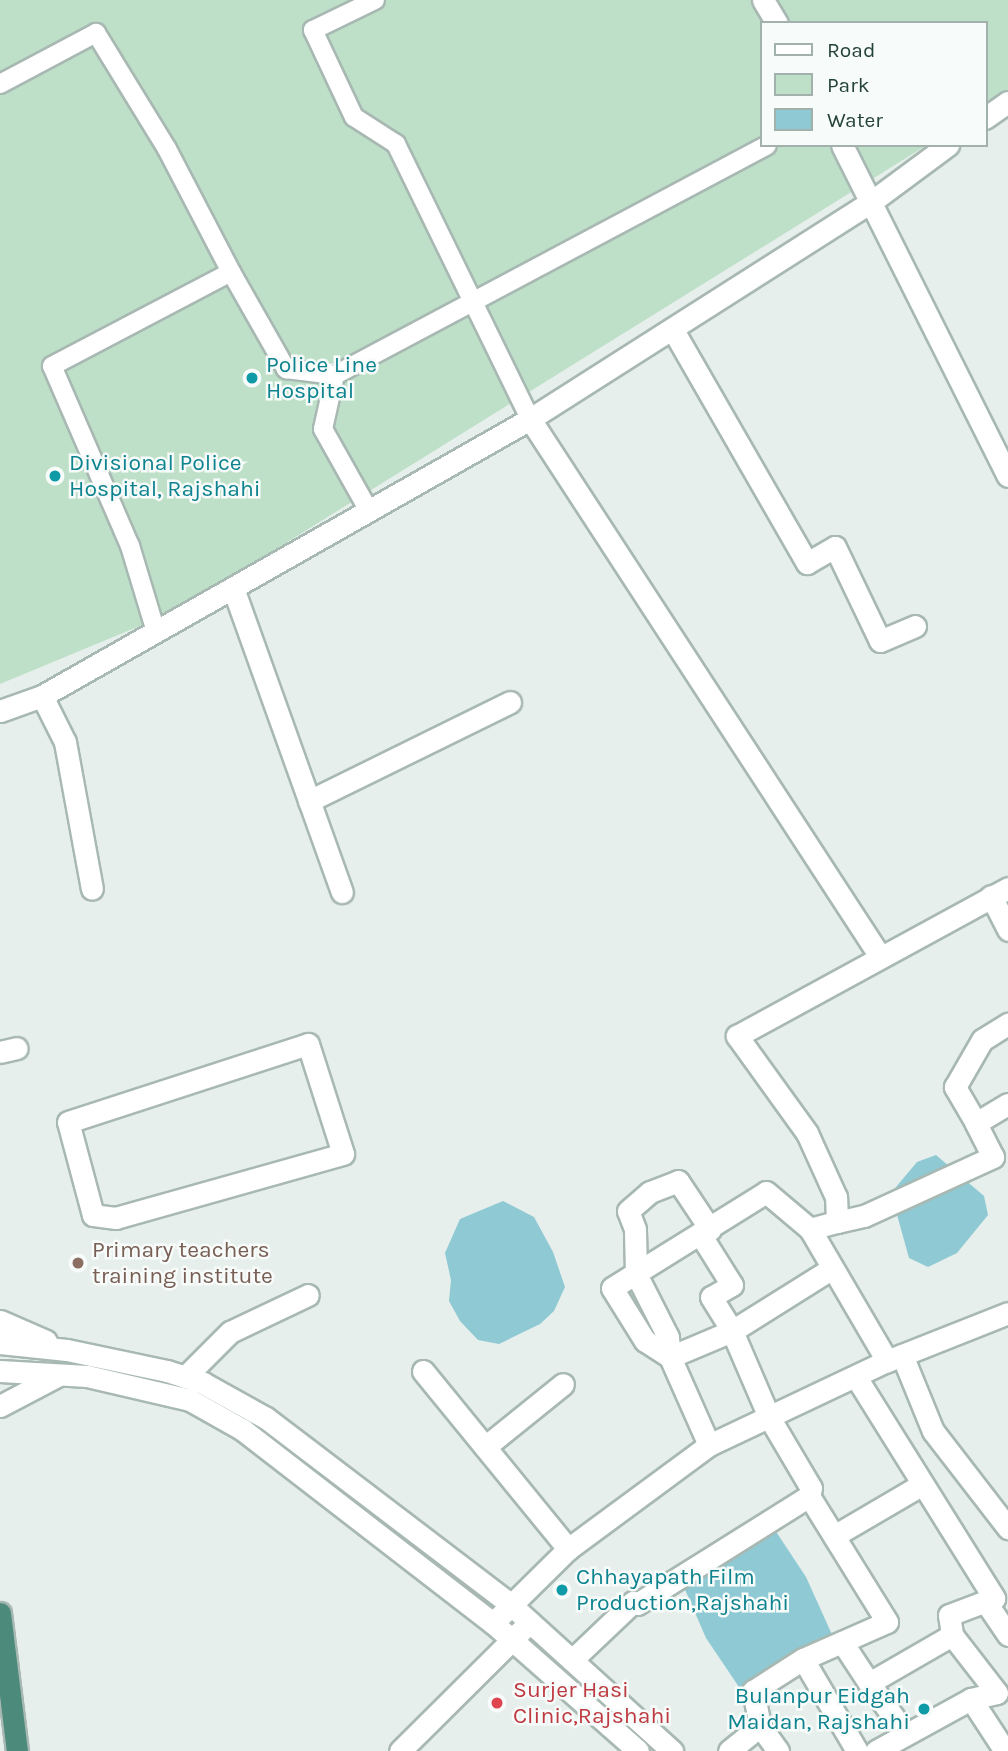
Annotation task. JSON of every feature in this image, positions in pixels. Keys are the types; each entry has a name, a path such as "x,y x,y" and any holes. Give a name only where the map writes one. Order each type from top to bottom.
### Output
{"highway":[{"path":"0,1613 4,1686 16,1751"}],"street":[{"path":"375,0 313,30 354,117 396,144 470,301 530,419 879,955"},
{"path":"763,0 776,21"},
{"path":"0,84 96,33 167,149 231,272 286,369 335,375 763,147"},
{"path":"987,117 1008,102"},
{"path":"843,147 1008,476"},
{"path":"0,711 42,696 530,419 871,202 945,147"},
{"path":"156,632 130,546 52,366 231,272"},
{"path":"673,330 807,563 835,547 880,641 915,626"},
{"path":"335,375 323,429 369,511"},
{"path":"233,588 342,892"},
{"path":"42,696 65,742 92,889"},
{"path":"309,801 510,702"},
{"path":"837,1222 836,1197 807,1133 737,1036 879,955 1000,892 1008,930"},
{"path":"810,1229 864,1216 993,1157 955,1087 982,1040 1008,1024"},
{"path":"308,1044 343,1154 116,1219 93,1215 68,1122 308,1044"},
{"path":"976,1123 1008,1104"},
{"path":"572,1660 633,1602 637,1604 809,1496 811,1488 769,1417 732,1331 711,1297 732,1285 677,1181 650,1192 628,1211 635,1229 636,1274"},
{"path":"709,1445 670,1357 645,1340 612,1288 766,1192 810,1229 831,1269 836,1270 894,1358 933,1431 1008,1528"},
{"path":"670,1357 732,1331 831,1269"},
{"path":"185,1377 230,1332 307,1295"},
{"path":"493,1623 568,1549 709,1445 894,1358 1008,1313"},
{"path":"0,1321 67,1350"},
{"path":"0,1343 67,1350 185,1377 267,1418 510,1604 672,1751"},
{"path":"0,1371 88,1376 190,1400 232,1424 493,1623 638,1751"},
{"path":"423,1371 568,1549"},
{"path":"0,1406 59,1375"},
{"path":"856,1377 994,1598 948,1615 952,1635 1003,1690 971,1699 876,1751"},
{"path":"485,1447 563,1384"},
{"path":"834,1536 921,1485"},
{"path":"778,1751 760,1726 753,1691 803,1659 887,1622 809,1496"},
{"path":"985,1601 1008,1635"},
{"path":"400,1751 530,1622"},
{"path":"869,1683 952,1635"},
{"path":"842,1642 905,1733"},
{"path":"803,1659 857,1751"},
{"path":"971,1699 1005,1751"},
{"path":"729,1751 760,1726"}],"green space":[{"path":"0,0 1008,0 1008,94 987,108 987,21 760,21 760,147 924,147 239,572 147,623 0,684"}],"water":[{"path":"936,1155 984,1196 988,1215 957,1253 928,1267 909,1258 891,1193 917,1162"},
{"path":"503,1201 534,1217 553,1252 565,1287 554,1311 540,1324 499,1344 478,1340 460,1321 449,1301 451,1280 445,1253 460,1219"},
{"path":"771,1524 806,1577 834,1639 741,1690 706,1638 680,1578"}],"place":[{"name":"Police Line Hospital","path":"252,378"},
{"name":"Divisional Police Hospital, Rajshahi","path":"55,476"},
{"name":"Primary teachers training institute","path":"78,1263"},
{"name":"Chhayapath Film Production,Rajshahi","path":"562,1590"},
{"name":"Surjer Hasi Clinic,Rajshahi","path":"497,1703"},
{"name":"Bulanpur Eidgah Maidan, Rajshahi","path":"924,1709"}]}
